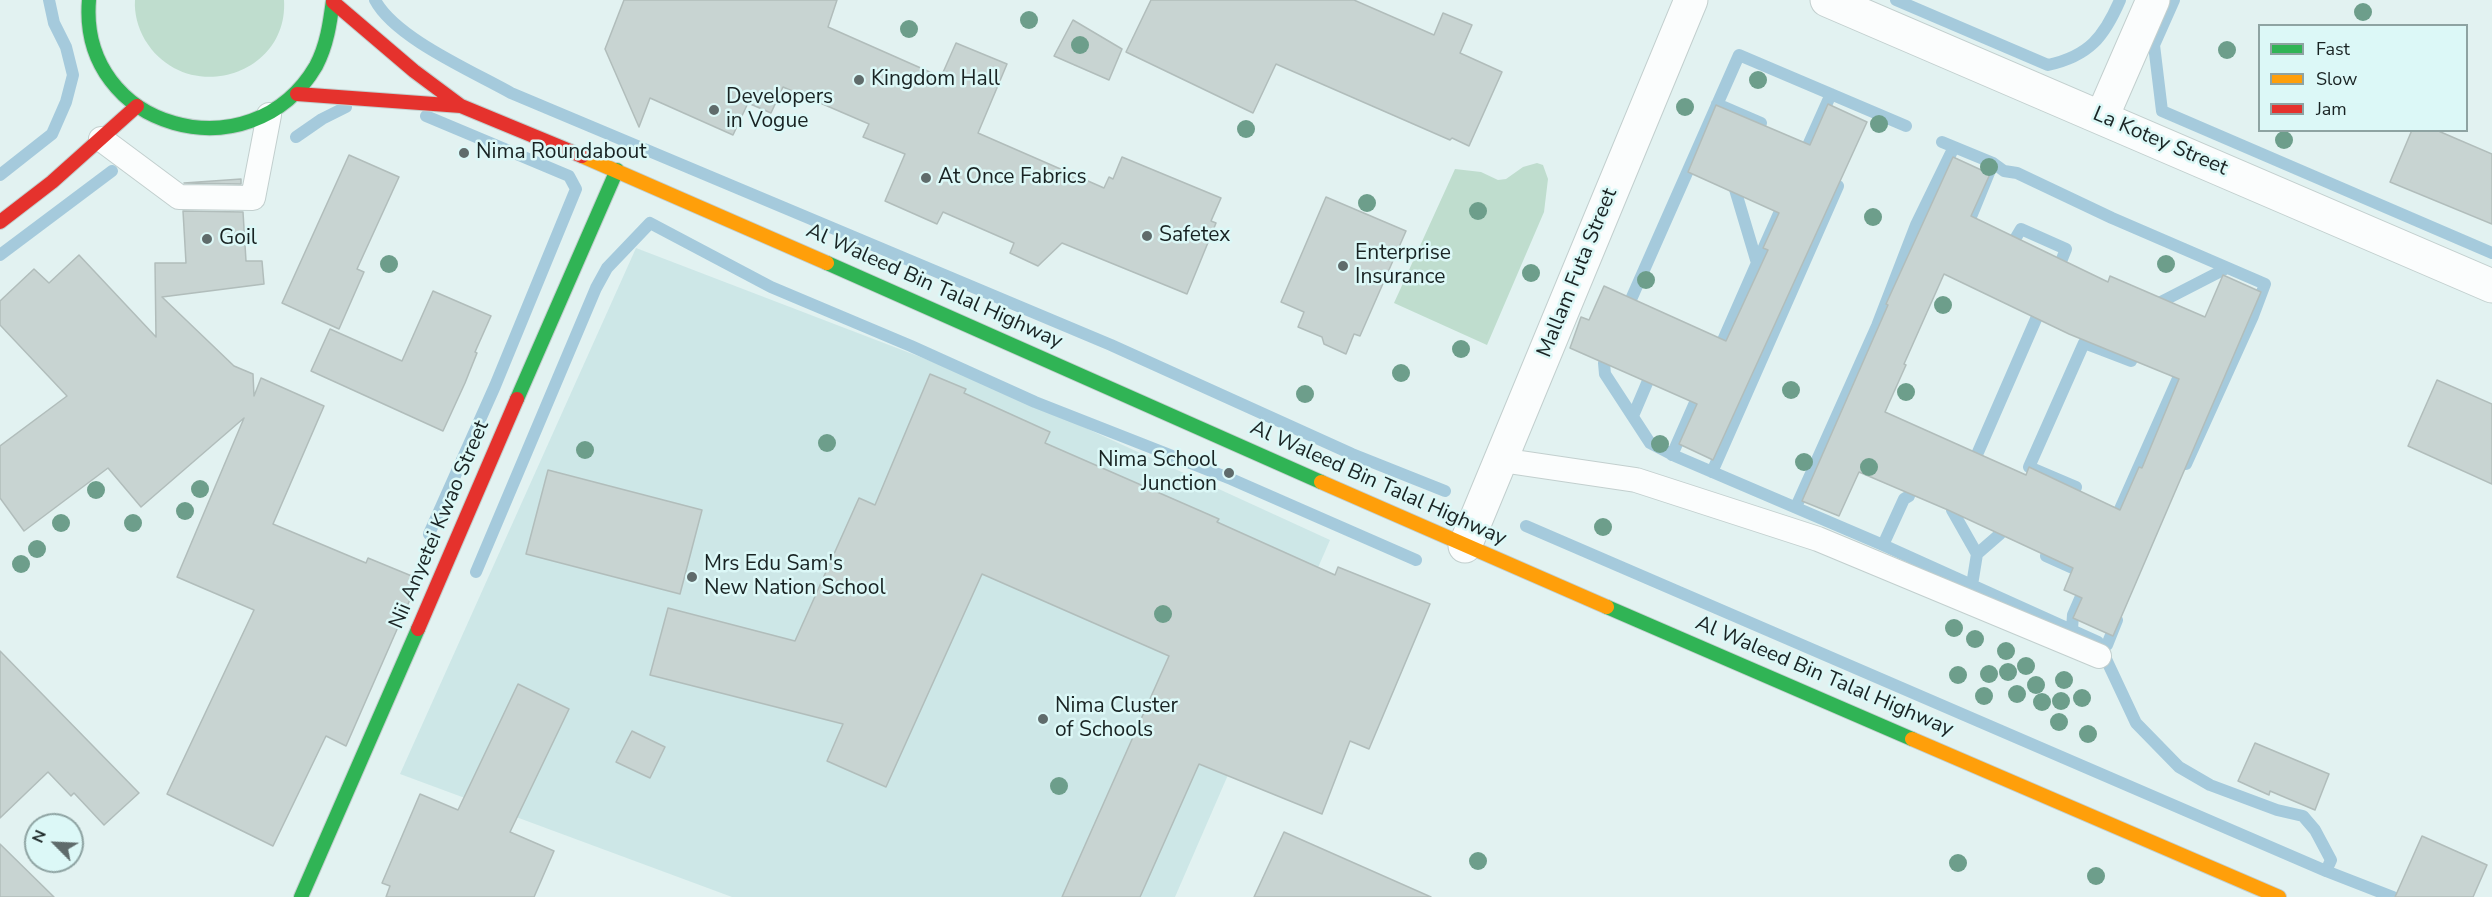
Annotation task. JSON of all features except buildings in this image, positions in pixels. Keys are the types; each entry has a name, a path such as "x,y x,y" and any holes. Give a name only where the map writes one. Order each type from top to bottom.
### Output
{"street":[{"path":"89,0 87,13 94,49 111,81 137,106 167,122 201,130 236,128 269,115 297,94 317,67 330,35 333,1"},
{"name":"Mallam Futa Street","path":"1465,546 1691,0"},
{"name":"La Kotey Street","path":"1827,0 2492,286"},
{"path":"2102,117 2153,0"},
{"name":"Al Waleed Bin Talal Highway","path":"333,1 414,71 461,106 617,170 1465,546 2279,897"},
{"name":"Al Waleed Bin Talal Highway","path":"297,94 461,106"},
{"path":"0,222 52,182 137,106"},
{"name":"Nii Anyetei Kwao Street","path":"301,897 617,170"}],"lane":[{"path":"100,139 179,197 253,198 269,115"},
{"path":"1501,460 1648,483 1818,539 2099,656"}],"shaded area":[{"path":"636,248 983,381 1330,540 1175,897 732,897 400,774"}],"green space":[{"path":"135,0 284,0 281,26 270,48 253,64 232,74 208,77 185,73 163,61 145,40 138,25"},
{"path":"1537,163 1543,165 1548,179 1544,212 1487,345 1394,303 1455,169 1481,172 1498,180 1506,179 1523,167"}],"waterway":[{"path":"0,175 52,134 66,102 73,75 66,47 54,23 49,0"},
{"path":"375,0 385,14 417,40 511,93 1111,345 1352,454 1445,491"},
{"path":"1896,0 2048,65 2074,56 2093,43 2108,24 2120,0"},
{"path":"2174,0 2154,45 2162,111 2492,253"},
{"path":"1625,313 1739,55 1906,126"},
{"path":"1802,159 1831,94"},
{"path":"1717,104 1761,123 1755,139"},
{"path":"296,137 322,119 346,107"},
{"path":"426,116 569,176 576,189 495,386 429,534"},
{"path":"1942,142 1993,163 2004,171 2017,173 2112,218 2265,284 2253,316 2186,464"},
{"path":"1796,507 1877,326 1916,225 1954,147"},
{"path":"1966,229 1993,163"},
{"path":"0,255 112,171"},
{"path":"1717,354 1757,263 1734,186 1737,179"},
{"path":"1712,472 1838,186"},
{"path":"1757,263 1785,200"},
{"path":"476,572 596,288 607,268 650,223 771,287 911,346 1035,402 1231,479 1416,560"},
{"path":"2008,251 2021,229 2066,249 2056,274"},
{"path":"2153,310 2155,305 2227,268"},
{"path":"1972,466 2043,303"},
{"path":"2069,503 2076,487 2029,467 2084,343 2131,361 2138,345"},
{"path":"1610,349 1604,363 1605,374 1650,443 2098,642 2136,723 2179,767 2210,785 2277,810 2303,816 2315,830 2331,860 2326,871"},
{"path":"2113,525 2184,365"},
{"path":"1633,416 1653,369"},
{"path":"1672,455 1701,389"},
{"path":"1883,545 1904,499 1909,496"},
{"path":"1957,498 1952,510 1977,554 1972,585"},
{"path":"1526,526 2326,871 2393,897"},
{"path":"1977,554 2000,534"},
{"path":"2052,541 2046,556 2086,574"},
{"path":"2072,629 2073,615 2086,585"},
{"path":"2101,647 2107,645 2117,620"}],"traffic: fast":[{"path":"89,0 93,44 111,80 139,107 174,123 213,128 252,121 287,100 320,58 328,34 333,0"},
{"path":"517,399 617,170"},
{"path":"827,263 1321,482"},
{"path":"1607,607 1912,739"},
{"path":"301,897 418,629"}],"traffic: slow":[{"path":"582,156 827,263"},
{"path":"1321,482 1607,607"},
{"path":"1912,739 2279,897"}],"traffic: jam":[{"path":"333,2 414,71 461,106 582,156"},
{"path":"297,94 461,106"},
{"path":"0,222 52,182 137,106"},
{"path":"418,629 517,399"}],"place":[{"name":"Kingdom Hall","path":"859,80"},
{"name":"Developers in Vogue","path":"714,110"},
{"name":"Nima Roundabout","path":"464,153"},
{"name":"At Once Fabrics","path":"926,178"},
{"name":"Safetex","path":"1147,236"},
{"name":"Goil","path":"207,239"},
{"name":"Enterprise Insurance","path":"1343,266"},
{"name":"Nima School Junction","path":"1229,473"},
{"name":"Mrs Edu Sam's New Nation School","path":"692,577"},
{"name":"Nima Cluster of Schools","path":"1043,719"}]}
